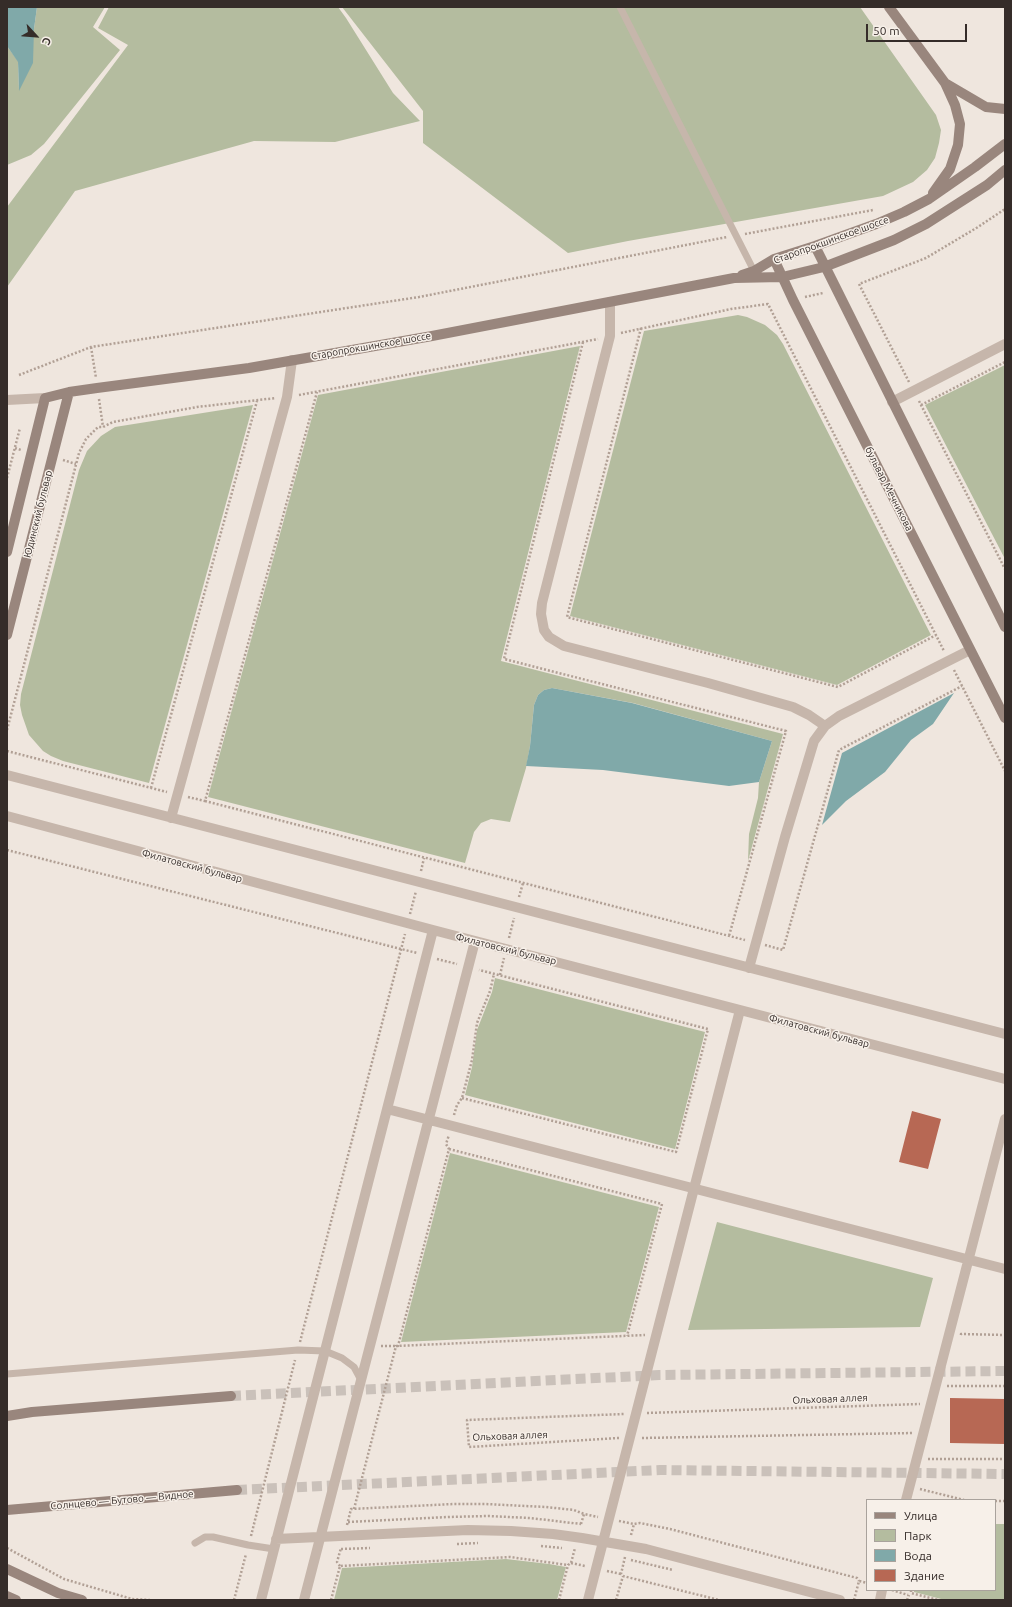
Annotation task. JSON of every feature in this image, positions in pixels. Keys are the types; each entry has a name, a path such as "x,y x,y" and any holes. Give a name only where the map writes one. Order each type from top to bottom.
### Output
{"street":[{"path":"889,7 945,83 955,105 960,124 958,145 950,169 929,198"},
{"path":"945,83 986,107 1005,109"},
{"name":"Старопрокшинское шоссе","path":"7,400 45,398 69,392 249,368 432,336 734,278 754,271 774,259 876,224 929,198 975,168 1005,144"},
{"name":"Старопрокшинское шоссе","path":"734,278 782,277 824,267 894,240 926,224 987,185 1005,170"},
{"path":"814,246 1005,627"},
{"name":"бульвар Мечникова","path":"774,259 1005,718"},
{"path":"610,302 610,336 542,603 541,614 544,630 549,637 564,646 708,683 793,707 809,715 825,726"},
{"path":"892,402 1005,344"},
{"path":"171,818 287,397 292,360"},
{"name":"Юдинский бульвар","path":"7,635 69,392"},
{"name":"Юдинский бульвар","path":"7,552 45,398"},
{"path":"749,968 814,740 825,726 839,716 970,650"},
{"path":"7,775 1005,1034"},
{"name":"Филатовский бульвар","path":"7,816 408,924 1005,1079"},
{"path":"261,1600 433,930"},
{"path":"304,1600 475,941"},
{"path":"588,1600 740,1010"},
{"path":"387,1109 1005,1270"},
{"path":"906,1499 1005,1119"},
{"path":"7,1416 32,1412 231,1396"},
{"path":"7,1412 32,1412"},
{"name":"Солнцево — Бутово — Видное","path":"7,1510 238,1490"},
{"path":"275,1544 320,1536 468,1530 553,1534 646,1549 840,1600"},
{"path":"7,1569 58,1593 82,1600"},
{"path":"7,1596 16,1600"}],"lane":[{"path":"620,7 754,271"},
{"path":"7,1374 298,1350 324,1351 342,1358 354,1367 361,1380"},
{"path":"195,1543 205,1537 213,1536 248,1545 275,1544"}],"path":[{"path":"1005,208 978,227 926,258 859,284 1005,569"},
{"path":"19,375 91,347 420,297 736,235 873,210"},
{"path":"805,297 823,293"},
{"path":"7,730 79,453 86,439 98,428 113,422 197,407 257,401 317,392 583,342 731,309 768,304 1005,771"},
{"path":"641,328 567,617 838,687 936,635"},
{"path":"921,405 1005,362"},
{"path":"205,801 317,392"},
{"path":"151,788 257,401"},
{"path":"7,478 20,428"},
{"path":"7,751 783,950 839,750 962,686"},
{"path":"7,850 708,1028 676,1152 462,1098"},
{"path":"234,1600 424,858"},
{"path":"500,976 523,883"},
{"path":"354,1509 449,1149 446,1144 457,1105 462,1098 472,1060 477,1023 490,991 494,974"},
{"path":"449,1149 662,1204 627,1336"},
{"path":"370,1347 656,1334"},
{"path":"959,1342 961,1334 1005,1335"},
{"path":"946,1391 949,1378"},
{"path":"947,1386 1005,1386"},
{"name":"Ольховая аллея","path":"923,1433 629,1438 469,1447 467,1420 931,1403"},
{"path":"929,1453 927,1459 1005,1459"},
{"path":"922,1482 920,1489 960,1499"},
{"path":"331,1600 340,1566 337,1562 351,1509 485,1504 546,1507 574,1510 584,1514"},
{"path":"451,1544 482,1543"},
{"path":"538,1546 574,1550"},
{"path":"7,1548 64,1579 132,1599 150,1600"},
{"path":"341,1549 371,1548"},
{"path":"340,1566 510,1557 570,1564 559,1600"},
{"path":"616,1600 623,1576"},
{"path":"854,1600 859,1581 866,1583"},
{"path":"898,1591 938,1600"},
{"path":"907,1600 910,1593"}],"green space":[{"path":"37,7 105,7 93,27 120,50 44,144 31,155 7,165 7,46 18,61 19,90 34,29"},
{"path":"109,7 338,7 393,93 420,121 335,142 254,141 75,191 7,287 7,207 128,45 98,28"},
{"path":"342,7 860,7 936,115 941,130 939,143 935,158 927,170 913,182 883,196 568,253 423,143 423,111"},
{"path":"738,315 747,317 765,325 777,335 783,344 931,635 837,685 570,616 644,331"},
{"path":"580,346 501,661 783,734 748,861 749,834 758,798 759,782 772,741 633,703 552,688 544,690 538,695 534,705 526,768 510,822 491,819 481,823 474,832 465,863 208,797 318,395"},
{"path":"1005,365 1005,559 925,405"},
{"path":"253,405 149,783 63,761 51,756 43,751 29,735 20,705 21,694 79,470 87,451 101,436 115,427"},
{"path":"495,978 705,1032 675,1149 465,1095 472,1067 477,1030 492,992"},
{"path":"450,1153 659,1207 626,1332 401,1342"},
{"path":"717,1222 933,1278 920,1327 688,1330"},
{"path":"996,1524 1005,1524 1005,1600 945,1600 914,1592 996,1591"},
{"path":"506,1559 566,1567 557,1600 334,1600 342,1568"}],"water":[{"path":"7,7 37,7 34,29 33,63 19,91 18,62 7,46"},
{"path":"552,688 632,703 772,741 759,782 729,786 603,770 526,766 530,746 534,705 538,695 544,690"},
{"path":"954,693 933,724 911,740 885,772 846,801 822,825 842,753"}],"building":[{"path":"912,1111 941,1119 928,1169 899,1162"},
{"path":"950,1398 1005,1399 1005,1444 950,1443"}],"tunnel":[{"path":"231,1396 659,1375 1005,1371"},
{"path":"237,1490 660,1470 1005,1474"}]}
